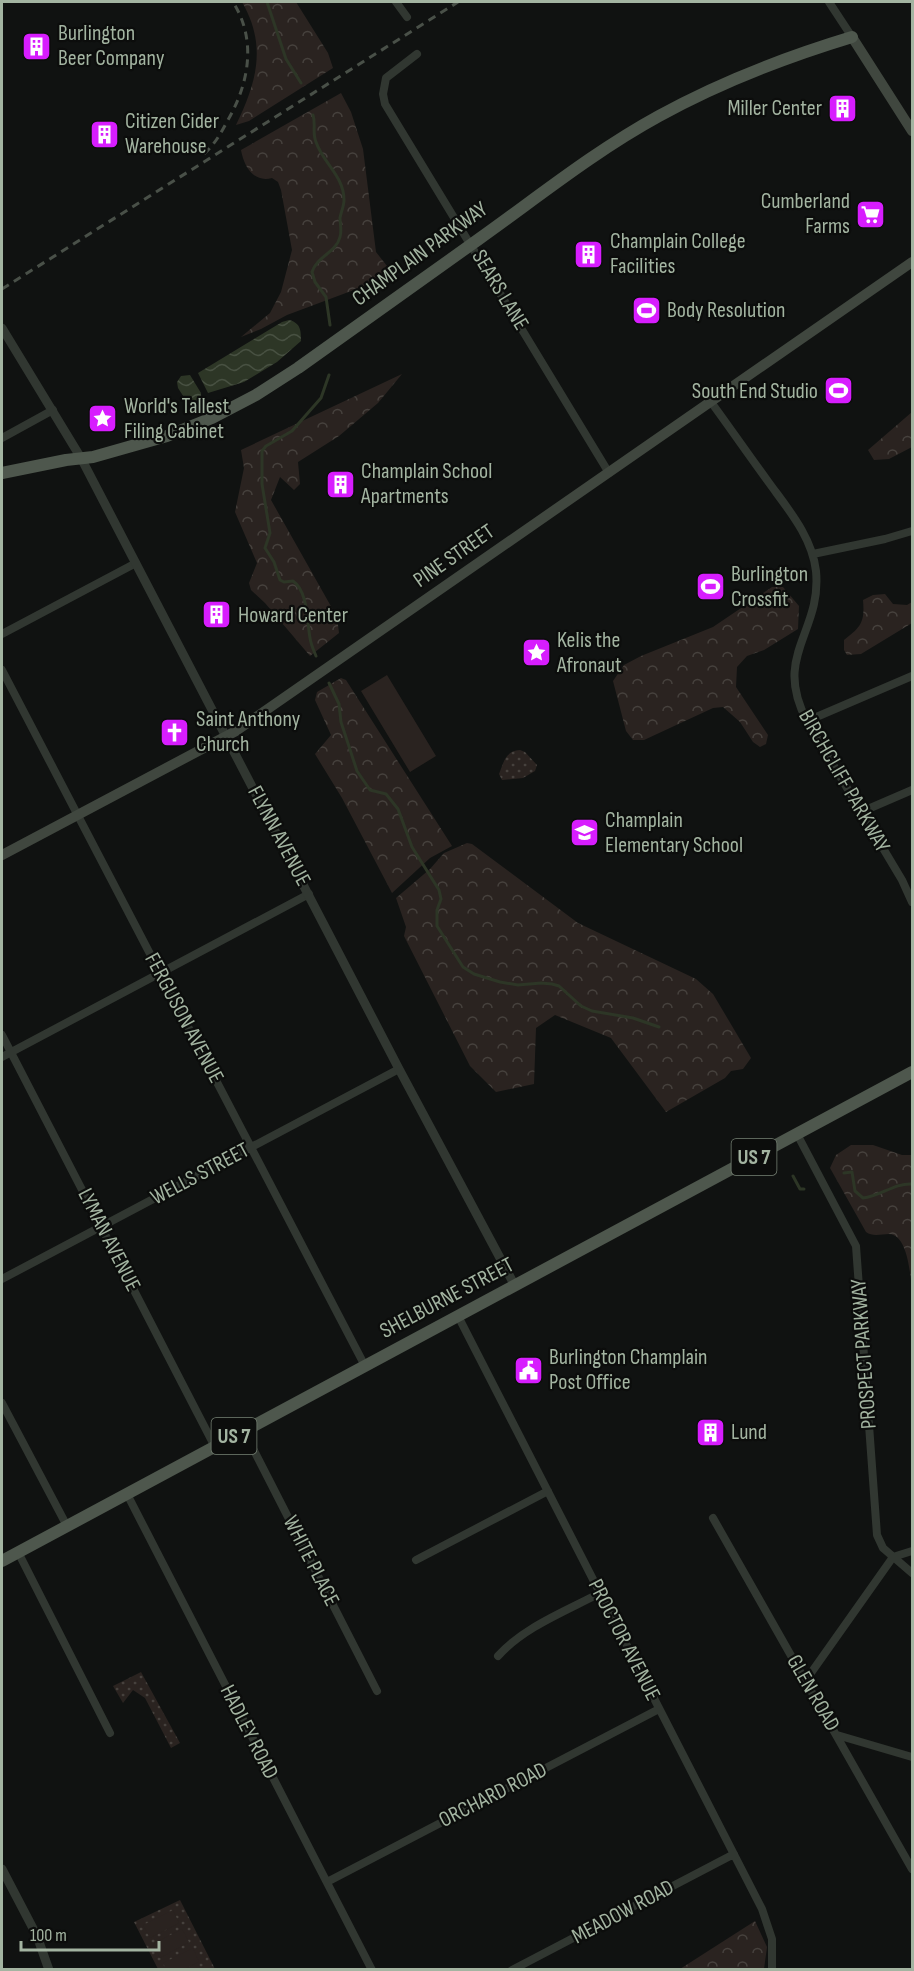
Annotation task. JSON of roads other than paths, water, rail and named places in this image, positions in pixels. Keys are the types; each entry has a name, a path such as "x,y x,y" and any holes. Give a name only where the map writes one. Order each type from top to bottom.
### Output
{"main road":[{"path":"852,37 912,130"},
{"name":"CHAMPLAIN PARKWAY","path":"2,473 125,450 212,418 256,395 592,157 660,115 782,61 852,37"},
{"name":"PINE STREET","path":"2,855 227,736 912,262"},
{"name":"SHELBURNE STREET","path":"2,1561 912,1072"}],"street":[{"path":"396,2 407,18"},
{"path":"829,2 852,37"},
{"name":"SEARS LANE","path":"417,54 386,78 383,94 385,104 609,472"},
{"name":"FLYNN AVENUE","path":"2,328 81,458 399,1069 515,1286"},
{"name":"BIRCHCLIFF PARKWAY","path":"711,402 798,524 813,554 816,573 815,596 810,618 795,659 793,674 796,698 807,721 902,880 912,902"},
{"path":"2,438 53,410"},
{"path":"813,554 912,531"},
{"path":"2,634 136,563"},
{"name":"FERGUSON AVENUE","path":"2,670 365,1366"},
{"path":"807,721 912,676"},
{"path":"861,812 912,790"},
{"path":"2,1057 309,894"},
{"name":"LYMAN AVENUE","path":"2,1035 215,1447"},
{"name":"WELLS STREET","path":"2,1279 399,1069"},
{"name":"PROSPECT PARKWAY","path":"796,1134 856,1246 877,1535 883,1548 912,1572"},
{"name":"PROCTOR AVENUE","path":"458,1316 762,1909 771,1931 772,1970"},
{"path":"2,1403 67,1526"},
{"name":"WHITE PLACE","path":"244,1431 377,1691"},
{"path":"416,1560 548,1491"},
{"name":"HADLEY ROAD","path":"127,1494 372,1970"},
{"name":"GLEN ROAD","path":"713,1518 912,1869"},
{"path":"806,1680 893,1557 912,1551"},
{"path":"18,1552 110,1733"},
{"path":"498,1656 505,1647 524,1634 600,1593"},
{"name":"ORCHARD ROAD","path":"327,1882 659,1709"},
{"path":"837,1734 912,1756"},
{"name":"MEADOW ROAD","path":"512,1970 734,1854"},
{"path":"2,1869 37,1936 49,1970"}],"water":[{"path":"289,320 298,325 301,341 277,362 244,382 208,393 198,373"},
{"path":"190,375 201,393 200,403 193,406 189,405 178,388 177,382 181,376"}],"waterway":[{"path":"267,2 286,59 301,83"},
{"path":"313,115 316,142 341,184 344,200 340,218 341,235 338,242 318,262 312,272 315,282 326,297 330,325"},
{"path":"316,656 310,641 302,592 293,581 280,580 274,562 265,548 270,533 262,484 262,451 266,446 292,431 321,398 329,375"},
{"path":"329,683 339,704 341,722 357,771 370,790 386,794 398,809 412,847 439,890 441,899 437,910 437,926 463,967 474,974 500,982 559,986 581,1006 592,1011 633,1018 659,1027"},
{"path":"844,1173 852,1172 855,1191 863,1198 899,1185 912,1184"},
{"path":"793,1176 800,1189 804,1189"}],"railway":[{"path":"204,154 215,142 228,120 245,76 248,46 241,16 233,2"},
{"path":"2,289 458,2"}],"place":[{"name":"Burlington Beer Company","path":"37,46"},
{"name":"Miller Center","path":"843,108"},
{"name":"Citizen Cider Warehouse","path":"104,134"},
{"name":"Cumberland Farms","path":"871,214"},
{"name":"Champlain College Facilities","path":"589,254"},
{"name":"Body Resolution","path":"646,310"},
{"name":"South End Studio","path":"839,391"},
{"name":"World's Tallest Filing Cabinet","path":"103,419"},
{"name":"Champlain School Apartments","path":"340,484"},
{"name":"Burlington Crossfit","path":"710,587"},
{"name":"Howard Center","path":"217,615"},
{"name":"Kelis the Afronaut","path":"536,653"},
{"name":"Saint Anthony Church","path":"175,732"},
{"name":"Champlain Elementary School","path":"584,833"},
{"name":"Burlington Champlain Post Office","path":"528,1370"},
{"name":"Lund","path":"710,1432"}]}
